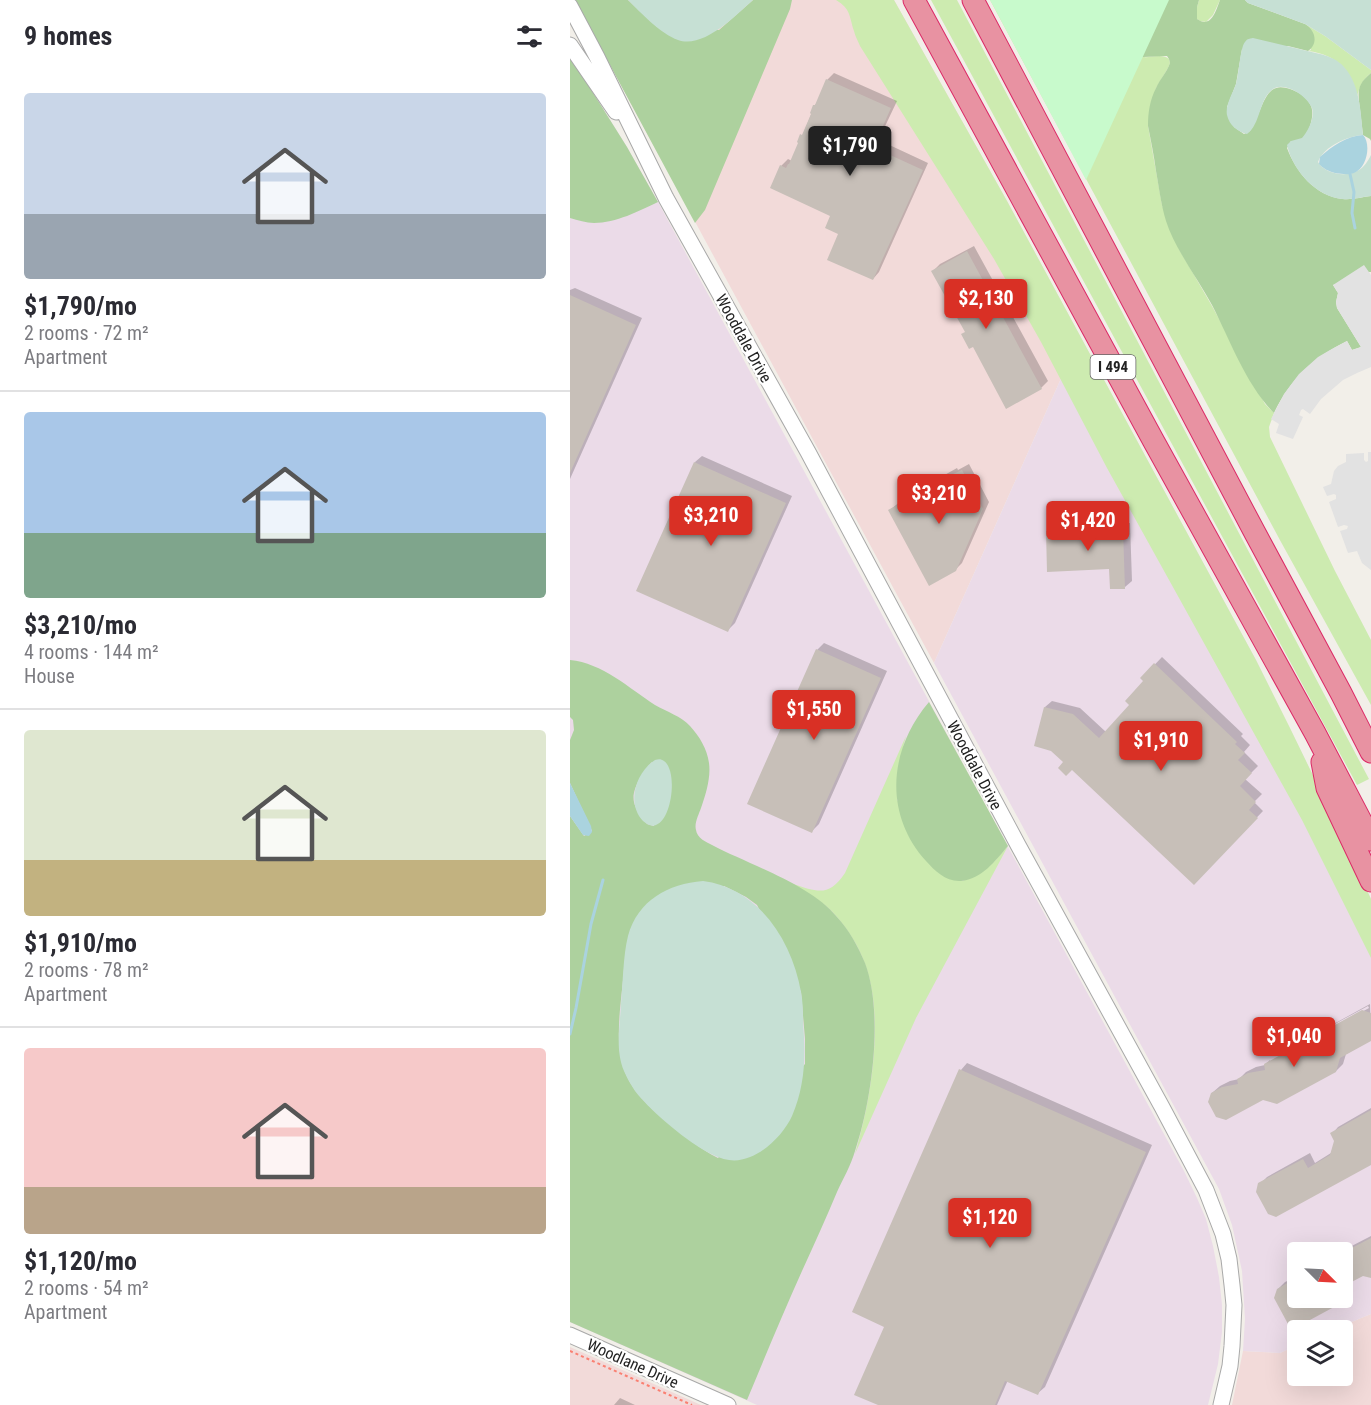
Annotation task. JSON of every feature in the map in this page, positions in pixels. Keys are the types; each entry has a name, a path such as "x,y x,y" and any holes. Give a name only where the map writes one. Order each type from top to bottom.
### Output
{"highway":[{"name":"I 494","path":"914,0 1315,733 1371,840"},
{"name":"I 494","path":"973,0 1371,752"},
{"path":"1315,733 1328,788 1371,881"}],"street":[{"name":"Wooddale Drive","path":"570,6 666,198 808,452 1206,1190 1223,1234 1229,1259 1233,1295 1234,1328 1230,1366 1221,1405"},
{"name":"Wooddale Drive","path":"570,45 640,146"},
{"name":"Woodlane Drive","path":"570,1335 728,1405"}],"path":[{"path":"570,1350 692,1405"}],"shaded area":[{"path":"575,0 894,0 1007,201 1080,336 934,663"},
{"path":"570,56 627,147 658,202 1197,1198 1206,1219 1213,1246 1222,1305 1222,1332 1218,1364 1208,1405 757,1405 570,1322"},
{"path":"1364,265 1371,275 1371,367 1343,380 1321,399 1310,414 1301,410 1299,415 1303,417 1293,439 1276,433 1279,424 1271,419 1284,394 1299,374 1318,357 1347,341 1352,350 1361,347 1337,308 1338,293 1333,285"},
{"path":"1080,336 1256,660 1371,899 1371,1314 1353,1321 1287,1320 1287,1350 1280,1353 1243,1351 1245,1319 1242,1271 1232,1225 1219,1189 934,663"},
{"path":"1368,452 1371,452 1371,570 1362,563 1357,551 1348,553 1340,531 1347,529 1348,526 1338,527 1329,502 1336,499 1336,495 1327,496 1323,487 1331,484 1334,471 1346,462 1346,454 1364,453 1366,462"},
{"path":"1371,1314 1371,1405 1232,1405 1243,1351 1280,1353 1287,1350 1287,1386 1353,1386 1353,1321"},
{"path":"570,1347 618,1368 701,1405 570,1405"}],"green space":[{"path":"575,0 628,0 657,27 719,30 753,0 792,0 705,210 695,223"},
{"path":"628,0 753,0 719,29 698,40 688,41 678,40 665,33"},
{"path":"836,0 894,0 1007,201 1256,660 1324,798 1371,899 1371,958 1302,820 1107,468 1041,342 994,259 860,46 847,10"},
{"path":"931,0 957,0 1369,779 1357,785"},
{"path":"990,0 1143,57 1160,56 1169,59 1168,68 1156,88 1148,126 1162,205 1179,249 1265,404 1274,413 1269,427 1270,437 1371,640 1371,705 1281,542"},
{"path":"990,0 1169,0 1086,180 994,7"},
{"path":"1145,0 1199,0 1197,19 1206,22 1212,17 1220,0 1245,0 1305,24 1313,33 1315,41 1308,51 1288,46 1242,49 1236,84 1227,107 1234,127 1244,134 1250,131 1265,98 1272,90 1283,87 1297,92 1307,100 1312,110 1312,120 1306,134 1300,140 1291,141 1287,148 1301,174 1315,188 1333,197 1353,199 1371,196 1371,272 1333,285 1338,293 1337,308 1361,347 1352,350 1347,341 1313,362 1288,389 1274,413 1255,389 1239,362 1212,305 1181,253 1166,221 1148,121 1152,97 1170,63 1167,56 1143,57 1134,54"},
{"path":"1199,0 1220,0 1213,15 1206,22 1197,19"},
{"path":"1245,0 1371,0 1371,70 1305,24"},
{"path":"1305,24 1371,70 1357,96 1350,78 1341,65 1327,56 1308,51 1311,50"},
{"path":"1253,38 1328,57 1339,62 1348,72 1357,94 1363,135 1350,137 1337,143 1325,151 1318,162 1336,174 1348,174 1361,169 1371,155 1371,196 1353,199 1332,197 1307,181 1300,173 1287,145 1291,141 1302,138 1310,124 1313,112 1309,103 1295,91 1278,87 1268,93 1252,130 1247,134 1232,125 1228,119 1227,107 1236,84 1243,45 1247,40"},
{"path":"570,56 627,147 658,202 611,221 591,223 570,218"},
{"path":"1371,73 1371,141 1363,135 1359,94 1360,85"},
{"path":"570,660 604,671 655,705 678,717 694,730 707,753 709,763 708,786 696,824 698,835 710,844 796,885 825,905 853,939 865,963 871,984 875,1031 874,1057 871,1083 855,1151 747,1400 570,1322 570,816 584,836 592,831 570,783 570,740 574,730 573,720 570,717","holes":["652,762 654,826 647,824 639,813 634,797 639,780","724,886 757,905 801,992 805,1064 718,1158 662,1117 636,1091 623,1066 619,1031 624,969"]},
{"path":"929,702 1008,846 988,868 969,880 956,881 946,878 926,861 912,842 903,823 898,802 896,781 899,760 916,720"},
{"path":"906,736 899,768 897,800 962,881 983,871 1008,846 916,1018 855,1154 866,1109 874,1059 874,1009 871,985 860,951 841,922 822,903 793,884 822,891 839,881 845,873"},
{"path":"655,760 663,760 668,766 672,784 666,814 662,821 652,826 643,821 638,814 634,797 638,780 648,765"},
{"path":"703,881 723,886 740,894 756,905 769,920 781,936 790,954 802,1000 804,1071 800,1093 792,1116 781,1133 766,1148 748,1158 738,1160 718,1157 678,1132 635,1091 621,1063 619,1029 624,961 628,936 633,923 639,913 656,896 678,886"}],"water":[{"path":"1363,135 1367,143 1367,155 1359,170 1349,174 1335,173 1319,164 1320,157 1335,145 1351,137"},
{"path":"570,783 591,826 592,832 589,836 583,835 570,816"}],"building":[{"path":"826,79 891,108 874,146 923,170 873,280 827,260 838,234 825,228 830,216 770,188 780,165 786,168 789,164 800,134 802,135"},
{"path":"967,251 1042,389 1006,409 973,347 969,349 961,334 965,332 931,271"},
{"path":"570,295 636,325 570,473"},
{"path":"694,462 786,503 728,632 636,591"},
{"path":"962,470 983,509 956,571 929,586 888,510 950,474"},
{"path":"1093,524 1093,530 1123,529 1125,589 1110,589 1109,569 1047,572 1046,531 1077,530 1077,525"},
{"path":"816,649 881,678 812,833 747,804"},
{"path":"1154,663 1237,742 1235,744 1245,753 1238,760 1252,773 1240,786 1256,802 1249,810 1258,818 1194,885 1072,770 1066,776 1058,768 1063,762 1051,751 1034,746 1044,707 1073,714 1099,738 1129,705 1125,701 1143,681 1140,678"},
{"path":"1362,1010 1371,1013 1371,1041 1340,1058 1336,1072 1277,1104 1263,1100 1226,1120 1216,1117 1208,1102 1211,1093 1222,1087 1238,1084 1237,1079 1248,1073 1265,1070 1264,1064"},
{"path":"959,1069 1146,1152 1038,1395 1005,1381 995,1405 878,1405 854,1395 884,1327 852,1312"},
{"path":"1371,1110 1371,1165 1276,1217 1268,1214 1256,1192 1258,1183 1303,1159 1308,1168 1330,1155 1334,1141 1330,1133"},
{"path":"1371,1238 1371,1278 1363,1276 1353,1281 1353,1247"},
{"path":"1287,1283 1287,1308 1332,1308 1310,1320 1287,1320 1287,1322 1274,1298 1277,1289"}],"waterway":[{"path":"1350,174 1354,192 1352,213 1355,228"},
{"path":"570,1034 591,924 603,880"}]}
